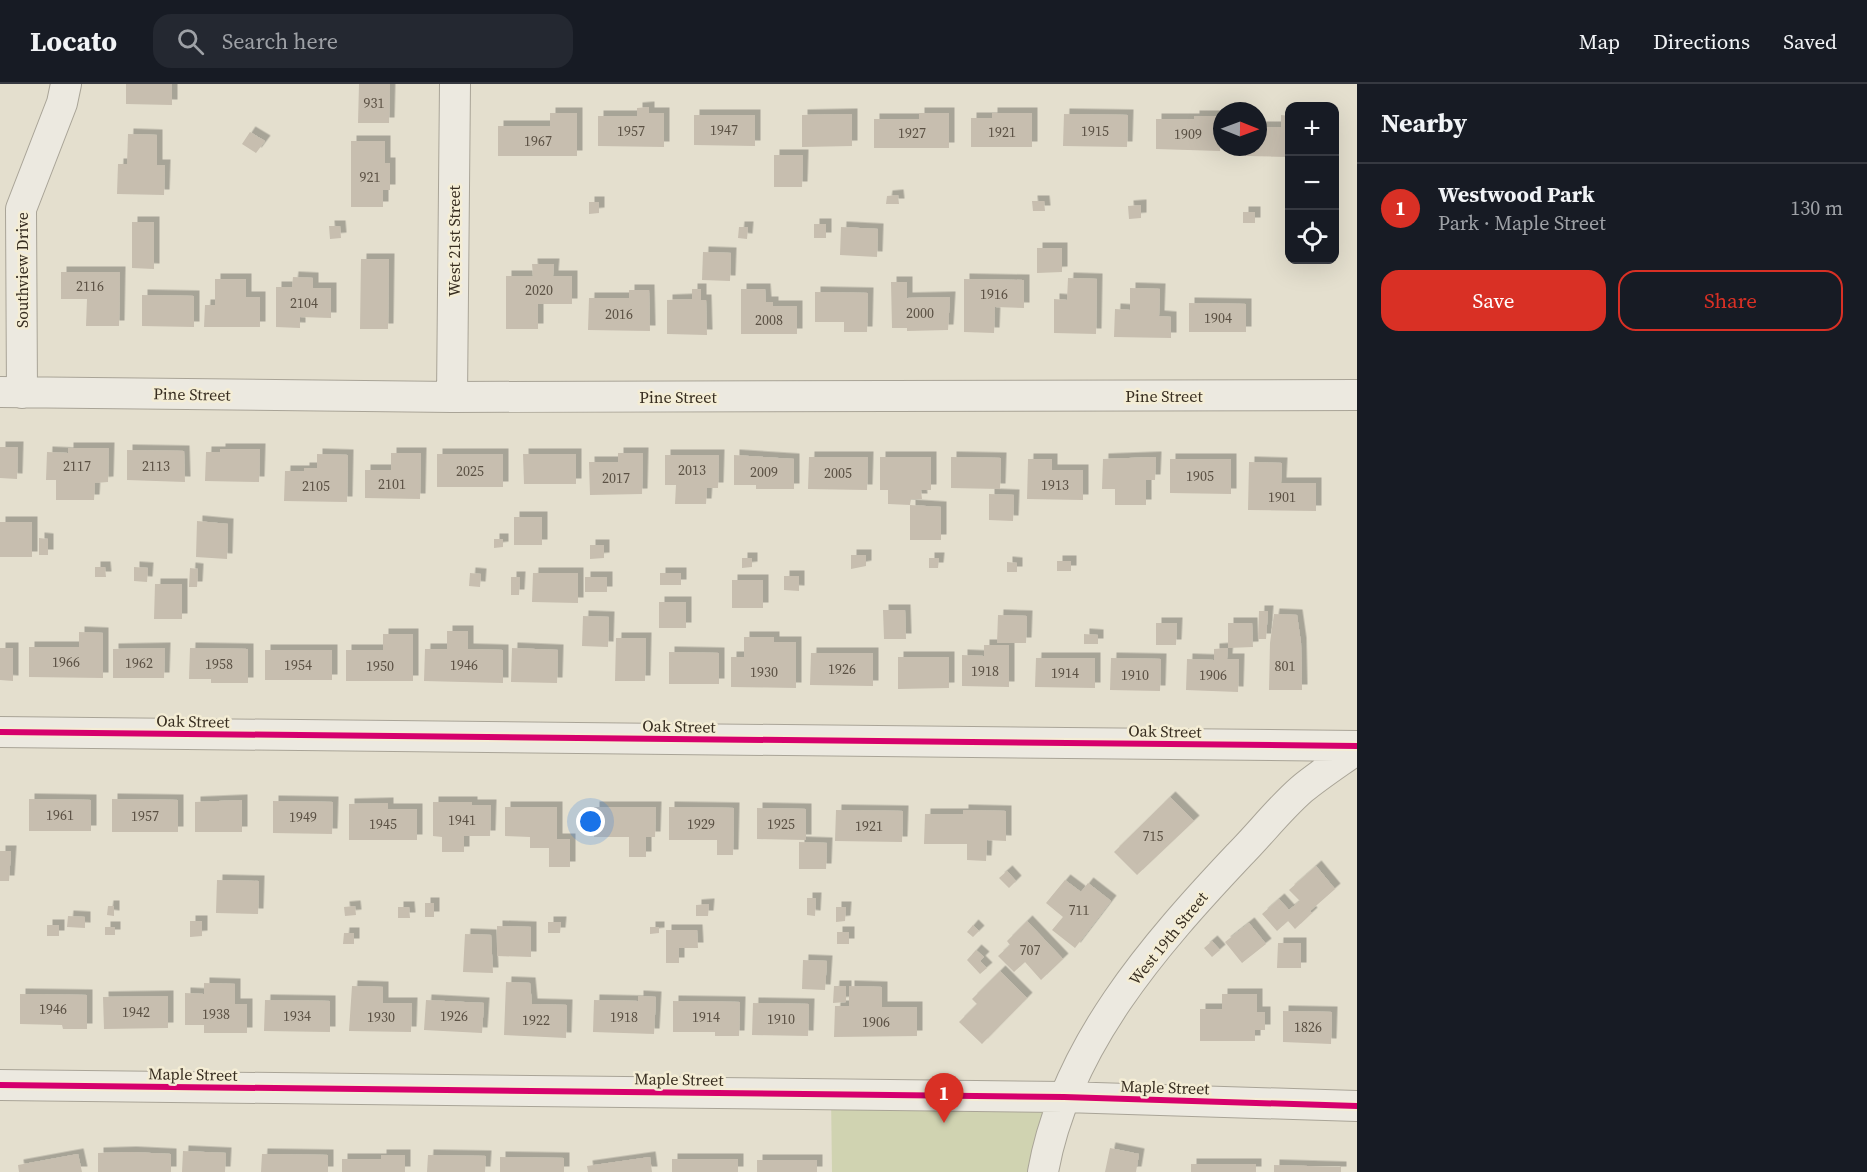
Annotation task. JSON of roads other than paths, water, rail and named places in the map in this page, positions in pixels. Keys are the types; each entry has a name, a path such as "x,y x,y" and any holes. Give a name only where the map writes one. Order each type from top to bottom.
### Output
{"street":[{"name":"Southview Drive","path":"11,392 21,209 62,103 66,84"},
{"name":"West 21st Street","path":"452,397 455,84"},
{"name":"Pine Street","path":"11,392 452,397 1357,395"},
{"name":"Oak Street","path":"0,732 1357,748"},
{"name":"West 19th Street","path":"1043,1172 1047,1148 1064,1097 1092,1042 1142,965 1219,877 1301,790 1357,748"},
{"name":"Maple Street","path":"0,1085 1064,1097 1357,1107"}],"place":[{"name":"Westwood Park","path":"944,1123"}]}
